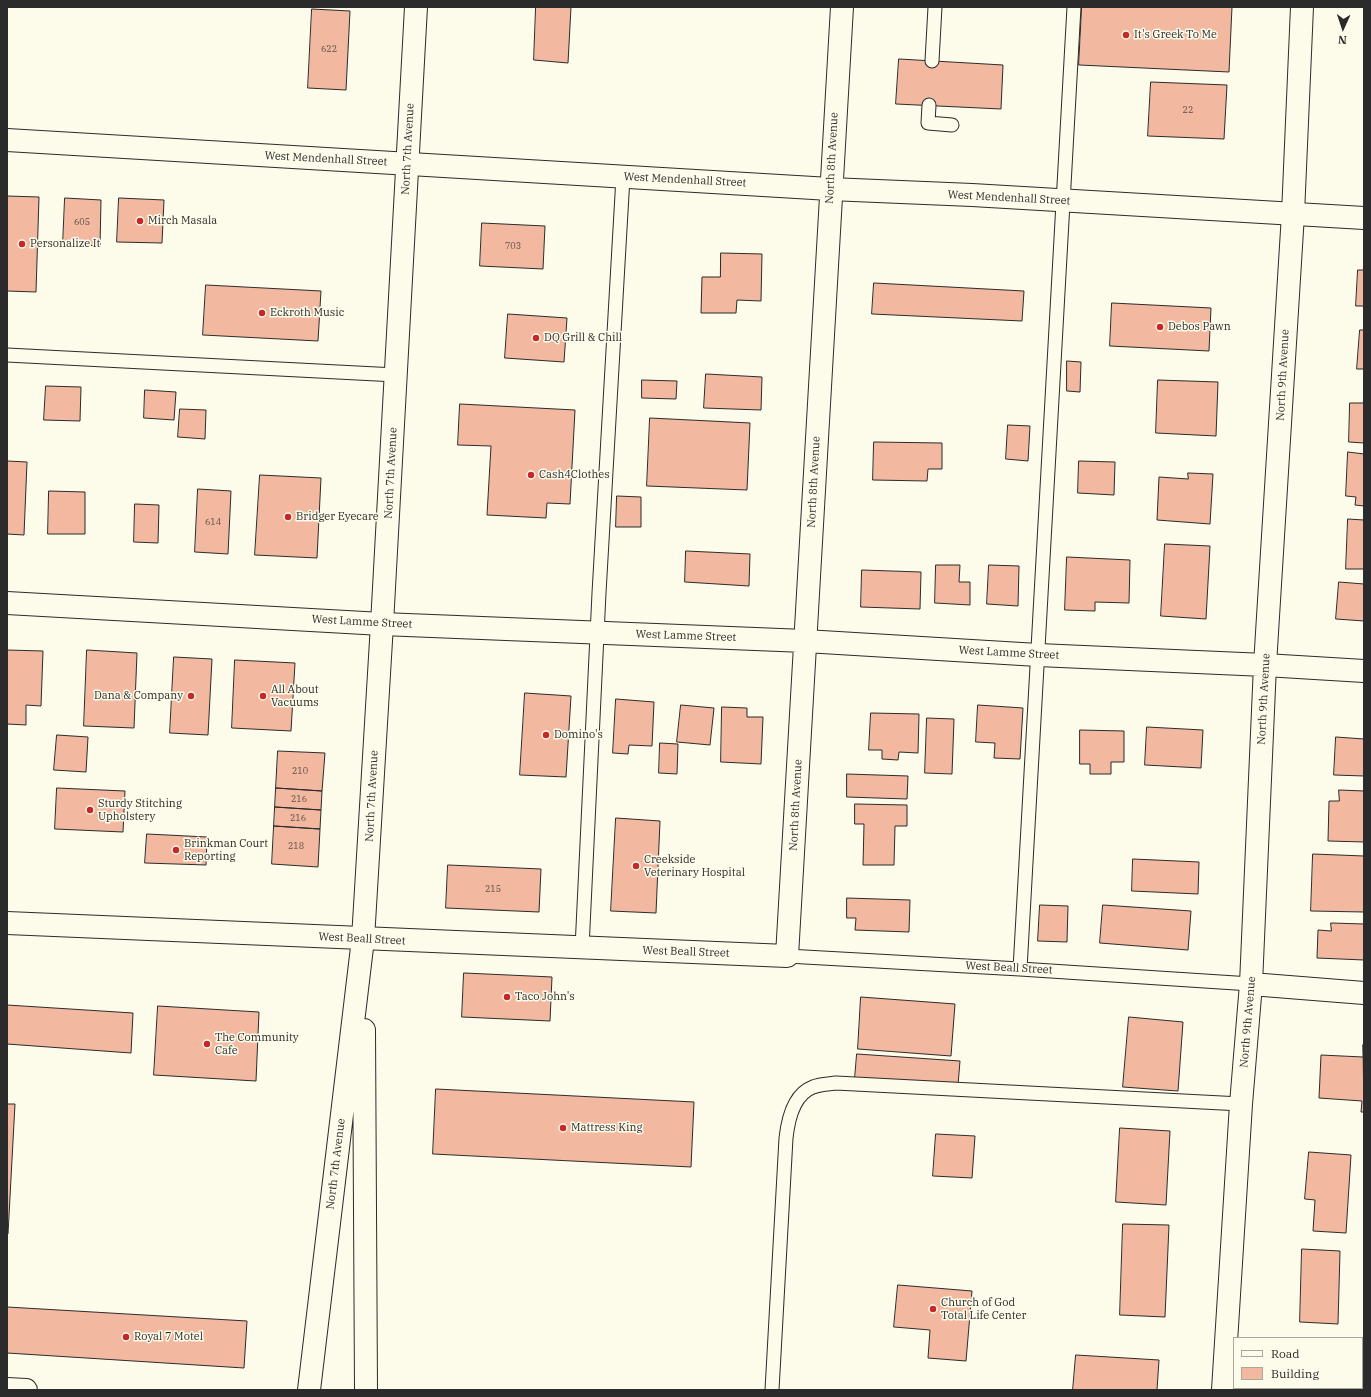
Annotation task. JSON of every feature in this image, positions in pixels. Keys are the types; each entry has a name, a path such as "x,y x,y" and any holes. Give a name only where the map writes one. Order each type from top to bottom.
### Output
{"street":[{"name":"North 7th Avenue","path":"309,1390 363,939 416,7"},
{"name":"North 8th Avenue","path":"787,956 830,189 842,7"},
{"name":"North 9th Avenue","path":"1223,1390 1241,1104 1251,984 1265,665 1293,214 1302,7"},
{"name":"West Mendenhall Street","path":"7,140 830,189 972,195 1364,218"},
{"name":"West Lamme Street","path":"7,603 382,624 805,641 1038,655 1364,671"},
{"name":"West Beall Street","path":"7,923 787,956"},
{"name":"North 7th Avenue","path":"363,939 366,1390"},
{"name":"West Beall Street","path":"1251,984 1364,993"},
{"path":"7,1389 26,1390"}],"lane":[{"path":"932,61 935,7"},
{"path":"1020,969 1074,7"},
{"path":"929,106 928,123 952,124"},
{"path":"582,948 597,633 623,177"},
{"path":"7,355 396,375"},
{"name":"West Beall Street","path":"787,956 1251,984"},
{"path":"772,1390 786,1132 788,1122 795,1106 803,1094 814,1086 836,1083 1241,1104"}],"building":[{"path":"536,7 571,7 568,63 534,60"},
{"path":"1082,7 1232,7 1229,72 1079,65"},
{"path":"312,9 350,11 346,90 308,88"},
{"path":"899,59 1003,65 1001,109 896,104"},
{"path":"1151,82 1227,85 1224,139 1148,136"},
{"name":"Personalize It","path":"7,196 39,197 36,292 7,291"},
{"path":"65,198 101,200 100,246 63,244"},
{"name":"Mirch Masala","path":"119,198 164,200 162,243 117,242"},
{"path":"482,223 545,226 543,269 480,266"},
{"path":"721,253 762,254 761,301 737,300 736,313 701,313 702,277 720,277"},
{"path":"1358,270 1364,270 1364,306 1356,306"},
{"path":"874,283 1024,291 1022,321 872,314"},
{"name":"Eckroth Music","path":"206,285 321,291 318,341 203,335"},
{"name":"Debos Pawn","path":"1112,303 1211,308 1209,351 1110,346"},
{"name":"DQ Grill & Chill","path":"508,314 567,318 564,362 505,358"},
{"path":"1360,330 1364,330 1364,369 1357,369"},
{"path":"1067,361 1081,362 1080,392 1067,391"},
{"path":"706,374 762,377 761,410 704,408"},
{"path":"642,380 677,381 676,399 642,398"},
{"path":"1158,380 1218,382 1216,436 1156,433"},
{"path":"46,386 81,387 80,421 44,420"},
{"path":"145,390 176,392 174,420 144,418"},
{"path":"1350,403 1364,403 1364,443 1349,442"},
{"name":"Cash4Clothes","path":"460,404 575,410 570,504 547,503 546,518 487,515 491,446 458,445"},
{"path":"180,409 206,410 205,439 178,437"},
{"path":"650,418 750,423 747,490 647,486"},
{"path":"1008,425 1030,426 1028,461 1006,459"},
{"path":"874,442 942,443 942,469 928,469 927,481 873,480"},
{"path":"1348,452 1364,454 1364,506 1355,505 1356,497 1346,496"},
{"path":"7,461 27,462 24,535 7,534"},
{"path":"1079,461 1115,462 1114,495 1078,493"},
{"path":"1188,473 1213,474 1210,524 1157,520 1159,477 1188,479"},
{"name":"Bridger Eyecare","path":"260,475 321,478 317,558 255,555"},
{"path":"198,489 231,491 228,554 195,552"},
{"path":"49,491 85,492 85,534 48,534"},
{"path":"617,496 641,497 641,527 616,527"},
{"path":"135,504 159,505 158,543 134,542"},
{"path":"1348,519 1364,520 1364,569 1346,569"},
{"path":"1165,544 1210,546 1206,619 1161,616"},
{"path":"686,551 750,554 749,586 685,582"},
{"path":"1067,557 1130,560 1129,603 1095,602 1095,611 1065,610"},
{"path":"936,565 960,565 959,582 970,582 970,605 935,603"},
{"path":"989,565 1019,566 1018,606 987,604"},
{"path":"862,570 921,572 920,609 861,607"},
{"path":"1339,582 1364,584 1364,621 1336,619"},
{"path":"7,650 43,651 41,706 26,705 26,725 7,724"},
{"path":"87,650 137,653 134,728 84,726"},
{"name":"Dana & Company","path":"174,657 212,659 208,735 170,733"},
{"name":"All About Vacuums","path":"235,660 295,663 291,731 232,728"},
{"name":"Domino's","path":"525,693 571,696 566,777 520,775"},
{"path":"616,699 654,702 652,746 629,745 628,754 613,753"},
{"path":"681,705 714,708 710,745 677,742"},
{"path":"978,705 1023,708 1020,759 994,758 995,743 976,742"},
{"path":"722,707 747,708 747,717 763,717 761,764 721,762"},
{"path":"871,713 919,714 918,753 899,752 898,760 882,759 882,750 869,750"},
{"path":"927,718 954,719 952,774 925,773"},
{"path":"1147,727 1203,730 1201,768 1145,765"},
{"path":"1080,730 1124,731 1124,762 1111,762 1111,774 1090,774 1090,764 1080,764"},
{"path":"57,735 88,737 86,772 54,770"},
{"path":"1336,737 1364,739 1364,776 1334,775"},
{"path":"660,743 678,744 677,774 659,773"},
{"path":"278,751 325,753 322,791 276,788"},
{"path":"847,774 908,776 907,799 847,797"},
{"name":"Sturdy Stitching Upholstery","path":"57,788 125,791 123,832 55,829"},
{"path":"276,788 322,791 321,810 275,807"},
{"path":"1339,790 1364,791 1364,842 1328,841 1329,801 1339,801"},
{"path":"855,804 907,805 907,826 895,826 894,865 863,865 864,824 855,824"},
{"path":"275,807 321,810 320,829 274,826"},
{"name":"Creekside Veterinary Hospital","path":"616,818 660,821 656,913 611,911"},
{"path":"274,826 320,829 318,867 272,864"},
{"name":"Brinkman Court Reporting","path":"147,834 207,837 206,865 145,863"},
{"path":"1313,854 1364,856 1364,912 1311,911"},
{"path":"1133,859 1199,862 1198,894 1132,891"},
{"path":"448,865 541,869 539,912 446,908"},
{"path":"847,898 910,900 909,932 855,930 856,918 847,918"},
{"path":"1040,905 1068,906 1067,942 1038,941"},
{"path":"1103,905 1191,911 1188,950 1100,943"},
{"path":"1331,923 1364,924 1364,960 1317,958 1318,930 1331,931"},
{"name":"Taco John's","path":"464,973 552,977 550,1021 462,1017"},
{"path":"861,997 955,1004 951,1056 858,1049"},
{"path":"7,1005 133,1013 131,1053 7,1044"},
{"name":"The Community Cafe","path":"158,1006 259,1012 256,1081 154,1075"},
{"path":"1129,1017 1183,1022 1178,1091 1123,1087"},
{"path":"1363,1045 1364,1112 1361,1112 1362,1101 1319,1098 1321,1055 1363,1057"},
{"path":"857,1054 960,1061 958,1085 855,1078"},
{"name":"Mattress King","path":"436,1089 694,1102 691,1167 433,1154"},
{"path":"7,1104 15,1104 8,1234 7,1234"},
{"path":"1120,1128 1170,1131 1166,1205 1116,1202"},
{"path":"936,1134 975,1136 972,1178 933,1176"},
{"path":"1309,1152 1351,1155 1346,1233 1313,1231 1315,1200 1305,1199"},
{"path":"1123,1224 1169,1225 1165,1317 1120,1315"},
{"path":"1302,1249 1340,1251 1338,1324 1300,1322"},
{"name":"Church of God Total Life Center","path":"898,1285 972,1291 966,1361 928,1358 930,1330 894,1327"},
{"name":"Royal 7 Motel","path":"7,1307 247,1321 244,1368 7,1353"},
{"path":"1076,1355 1159,1360 1157,1390 1073,1390"},
{"path":"1364,1371 1364,1390 1295,1390 1363,1389"}],"place":[{"name":"It's Greek To Me","path":"1126,35"},
{"name":"Mirch Masala","path":"140,221"},
{"name":"Personalize It","path":"22,244"},
{"name":"Eckroth Music","path":"262,313"},
{"name":"Debos Pawn","path":"1160,327"},
{"name":"DQ Grill & Chill","path":"536,338"},
{"name":"Cash4Clothes","path":"531,475"},
{"name":"Bridger Eyecare","path":"288,517"},
{"name":"Dana & Company","path":"191,696"},
{"name":"All About Vacuums","path":"263,696"},
{"name":"Domino's","path":"546,735"},
{"name":"Sturdy Stitching Upholstery","path":"90,810"},
{"name":"Brinkman Court Reporting","path":"176,850"},
{"name":"Creekside Veterinary Hospital","path":"636,866"},
{"name":"Taco John's","path":"507,997"},
{"name":"The Community Cafe","path":"207,1044"},
{"name":"Mattress King","path":"563,1128"},
{"name":"Church of God Total Life Center","path":"933,1309"},
{"name":"Royal 7 Motel","path":"126,1337"}]}
